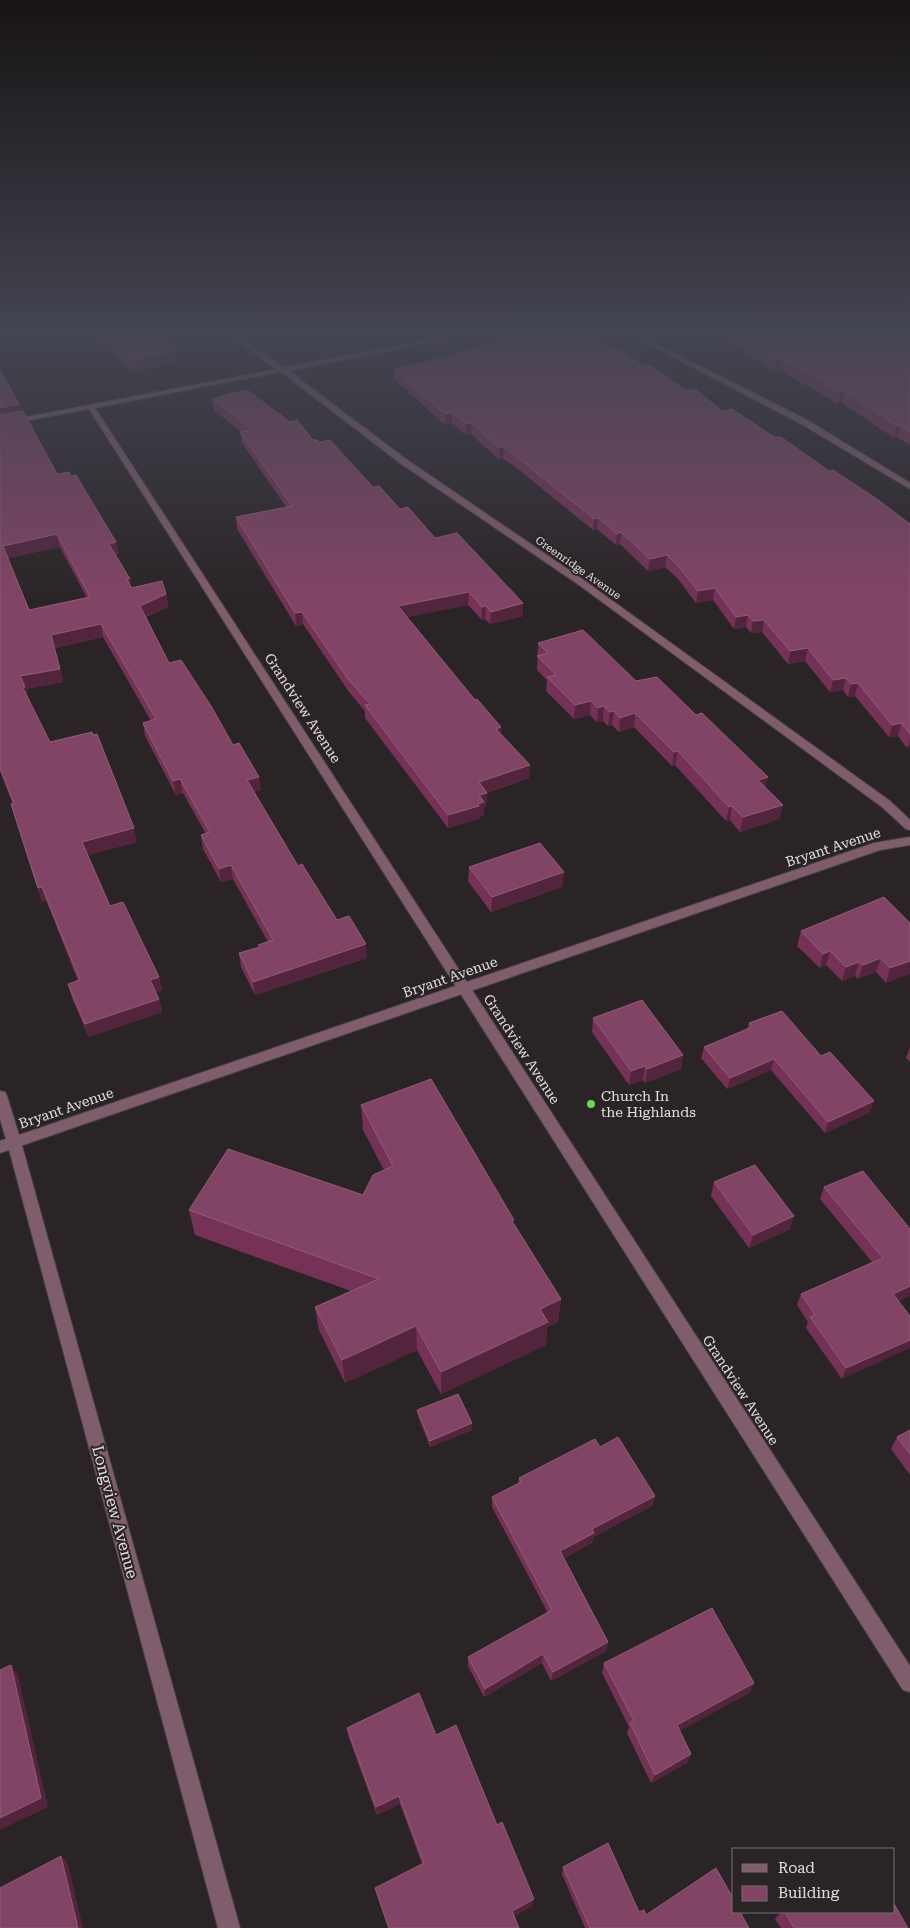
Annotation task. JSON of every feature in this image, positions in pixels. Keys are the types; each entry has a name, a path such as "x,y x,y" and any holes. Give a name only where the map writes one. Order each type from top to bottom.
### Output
{"street":[{"name":"Grandview Avenue","path":"102,424 910,1684"},
{"name":"Greenridge Avenue","path":"354,424 403,461 582,584 886,804 910,826"},
{"path":"808,424 910,487"},
{"name":"Bryant Avenue","path":"7,1145 878,846 910,841"},
{"name":"Longview Avenue","path":"0,1096 7,1145 229,1928"}],"building":[{"path":"0,424 30,424 57,474 69,472 71,476 76,475 116,542 109,544 130,579 127,579 131,588 162,581 166,594 140,606 169,663 181,660 211,706 233,745 239,743 259,777 247,780 298,866 302,864 337,920 349,916 366,944 253,982 239,953 260,947 258,945 273,940 231,865 219,869 201,835 210,832 180,779 173,781 143,723 156,719 101,624 51,635 60,669 20,676 25,687 23,688 50,742 92,732 93,735 97,734 134,828 82,842 110,906 123,902 159,977 150,980 159,999 85,1024 68,984 80,980 42,887 38,888 11,804 14,804 0,768","holes":["57,534 90,597 29,610 3,546"]},
{"path":"245,424 300,424 313,440 319,442 330,440 373,487 379,486 400,509 408,507 435,538 457,533 523,603 491,612 486,606 482,607 469,592 398,606 475,700 477,699 501,727 496,729 530,765 479,782 487,793 479,795 484,802 478,804 479,806 448,815 365,705 370,704 348,679 302,612 295,613 236,517 292,506 240,432 253,430"},
{"path":"472,424 754,424 774,437 781,437 829,471 833,470 877,499 910,524 910,734 901,723 892,725 858,683 851,684 846,678 833,680 808,648 790,651 764,620 753,621 748,615 736,617 715,588 698,591 667,555 650,559 621,532 617,534 598,518 594,519 504,447 499,448"},
{"path":"894,424 910,424 910,432 900,426"},
{"path":"583,630 636,681 657,677 696,715 702,713 768,777 758,780 783,805 743,817 732,806 729,807 678,751 674,752 635,713 620,718 614,711 610,712 604,706 598,708 591,701 575,705 547,677 556,675 537,656 548,653 538,643"},
{"path":"540,843 564,872 492,897 469,867"},
{"path":"884,897 910,923 910,961 890,968 881,958 863,965 859,962 846,967 830,951 823,954 801,931"},
{"path":"642,1000 683,1055 647,1069 645,1066 631,1071 593,1018"},
{"path":"782,1011 821,1056 830,1052 874,1101 828,1122 774,1059 730,1078 704,1047 752,1027 749,1023"},
{"path":"431,1079 514,1220 512,1221 561,1299 540,1309 548,1322 441,1372 416,1326 342,1360 315,1307 379,1279 189,1210 228,1149 363,1195 373,1175 393,1166 361,1105"},
{"path":"755,1165 794,1216 753,1235 714,1182"},
{"path":"863,1171 910,1229 910,1286 893,1294 910,1316 910,1340 846,1368 810,1317 815,1315 801,1294 883,1258 824,1187"},
{"path":"458,1394 472,1423 430,1441 417,1410"},
{"path":"910,1430 910,1454 897,1437"},
{"path":"618,1437 655,1496 592,1529 594,1533 560,1551 608,1642 553,1672 543,1654 485,1689 468,1657 552,1610 492,1497 521,1482 519,1478 595,1439 600,1447"},
{"path":"712,1608 754,1683 677,1725 691,1754 655,1775 630,1723 634,1721 604,1663"},
{"path":"11,1665 41,1798 0,1818 0,1670"},
{"path":"419,1693 436,1735 456,1725 497,1825 502,1822 534,1899 512,1911 519,1928 389,1928 375,1888 424,1863 399,1796 376,1807 347,1728"},
{"path":"608,1843 639,1912 644,1910 646,1915 716,1868 732,1896 732,1913 741,1913 749,1928 590,1928 563,1867"},
{"path":"61,1856 78,1928 0,1928 0,1888"},
{"path":"895,1906 908,1928 794,1928 786,1913 895,1913"}],"place":[{"name":"Church In the Highlands","path":"591,1104"}]}
